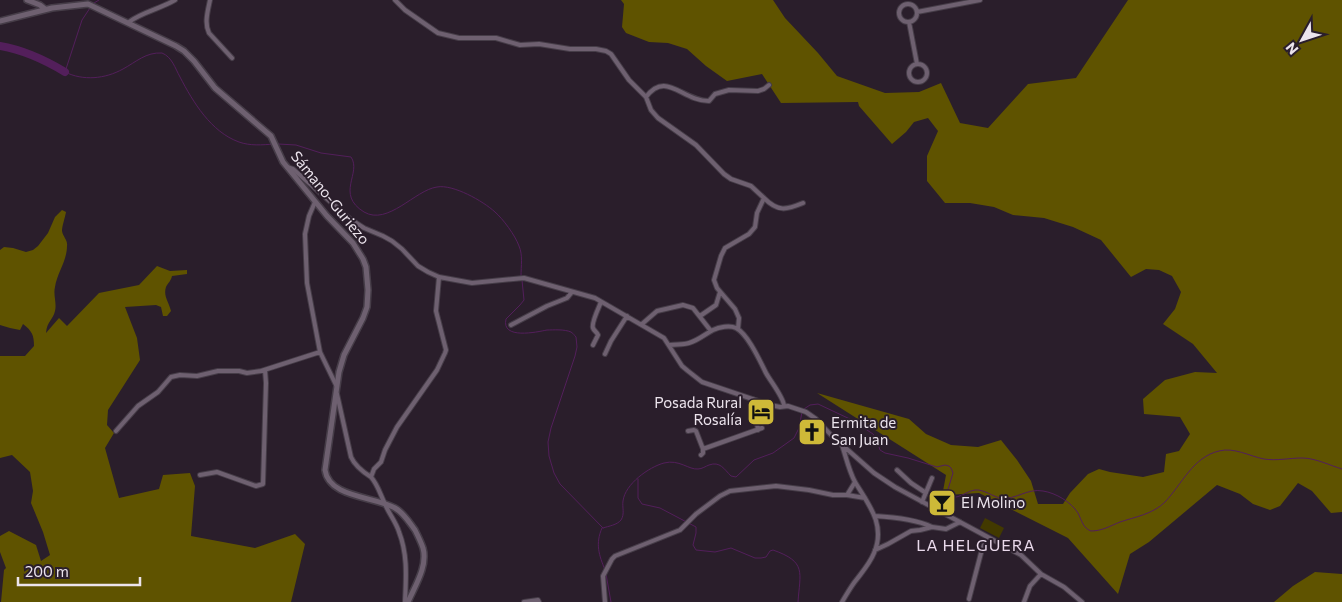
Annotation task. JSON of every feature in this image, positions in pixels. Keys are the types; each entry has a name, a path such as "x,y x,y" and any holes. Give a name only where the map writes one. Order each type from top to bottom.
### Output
{"street":[{"path":"26,0 45,9"},
{"path":"129,22 175,0"},
{"path":"210,0 207,12 207,29 232,58"},
{"path":"395,0 405,10 430,27 453,37 496,38 520,45 539,44 570,49 606,51 611,54 629,80 646,97 651,110 658,118 696,145 724,174 731,179 751,186 777,208 792,208 803,203"},
{"path":"917,12 980,0"},
{"path":"906,2 913,5 917,12 915,18 909,22 902,20 898,14 900,7 906,2"},
{"name":"Sámano-Guriezo","path":"0,21 45,9 82,4 93,6 167,40 184,51 215,88 266,131 287,167 358,250 366,267 368,277 367,307 344,355 336,388 326,476 332,486 393,506 405,515 423,548 423,564 419,577 406,602"},
{"path":"909,22 917,64"},
{"path":"917,64 923,66 927,72 925,78 919,82 913,80 910,74 911,68 917,64"},
{"path":"646,97 652,89 667,85 687,96 701,101 709,101 715,94 729,90 758,90 764,89 769,85"},
{"path":"287,167 293,169 357,225 392,241 418,266 428,272 472,282 492,282 524,278 585,294 642,324 664,338 682,366 702,382 770,405 797,408 806,412 874,472 909,496 1021,555 1041,574 1064,587 1082,602"},
{"path":"738,329 739,318 728,300 717,288 714,280 725,248 749,234 755,227 757,213 764,198"},
{"path":"315,202 306,226 304,243 307,283 320,352 336,388 351,457 359,469 371,477 378,487 399,531 407,570 406,602"},
{"path":"371,477 374,469 381,462 397,427 437,370 446,353 436,311 439,276"},
{"path":"511,325 567,298 572,292"},
{"path":"700,316 716,305 720,292"},
{"path":"593,345 598,335 592,324 602,302"},
{"path":"642,324 657,311 683,305 692,308 711,331"},
{"path":"605,354 627,316"},
{"path":"670,345 688,343 703,337 714,329 733,327 738,329 760,360 774,388 784,401 784,406"},
{"path":"116,431 138,406 158,392 171,377 180,375 197,376 218,371 254,373 320,352"},
{"path":"200,475 217,472 256,486 263,484 265,370"},
{"path":"703,449 760,429 752,399"},
{"path":"688,431 696,431 703,449 701,455"},
{"path":"841,443 855,482 875,516 878,530 875,550 866,568 842,602"},
{"path":"897,470 926,493"},
{"path":"922,502 932,478"},
{"path":"847,495 855,482"},
{"path":"605,602 603,576 615,556 683,528 720,496 734,490 776,486 865,498"},
{"path":"875,516 923,522 946,529 960,522"},
{"path":"875,550 911,531 932,526"},
{"path":"969,599 987,537"},
{"path":"1024,602 1030,586 1041,574"},
{"path":"524,602 538,600 539,602"}],"shaded area":[{"path":"621,0 773,0 785,18 837,76 885,93 919,92 941,83 960,123 988,128 1028,84 1076,78 1128,0 1342,0 1342,512 1331,513 1312,491 1298,483 1280,506 1270,510 1253,504 1240,494 1217,485 1149,542 1130,554 1118,594 1068,538 979,493 946,495 943,491 946,475 817,393 909,419 926,434 951,445 978,447 1001,440 1031,481 1038,504 1063,504 1070,493 1088,474 1099,469 1143,477 1164,472 1166,454 1179,451 1190,434 1180,417 1144,414 1143,399 1165,380 1195,372 1217,373 1193,344 1163,324 1175,309 1181,292 1172,276 1159,270 1146,269 1131,277 1101,240 1073,227 1044,218 1013,215 994,207 970,203 945,203 927,181 927,156 938,131 928,118 914,122 892,144 859,106 858,102 781,103 762,74 727,81 687,49 668,43 649,42 626,33 622,27 624,4"},
{"path":"62,210 66,212 62,231 67,242 67,251 55,287 55,311 46,333 59,318 67,326 99,293 139,285 157,266 170,271 187,270 187,274 172,276 166,287 166,296 171,311 167,316 163,316 161,307 156,305 125,307 137,338 140,360 108,410 107,425 114,433 105,448 119,498 159,489 163,475 190,473 195,486 191,536 255,548 295,534 305,544 291,602 1,602 4,570 6,568 0,552 0,536 9,531 36,545 41,561 50,555 31,503 33,491 30,472 12,455 0,458 0,356 25,356 34,346 34,339 29,329 23,324 20,330 0,325 0,250 4,247 26,252 33,250 48,233 55,217"},
{"path":"985,518 1004,528 999,538 980,528"},
{"path":"1315,572 1342,574 1342,602 1274,602 1293,586"}],"waterway":[{"path":"94,3 99,0"},
{"path":"90,8 82,20 65,72 79,77 101,77 123,69 151,54 162,53 173,63 185,87 211,124 239,142 256,145 274,144"},
{"path":"0,46 34,56 65,72"},
{"path":"278,144 296,145 321,153 351,157 354,163 350,191 351,198 364,212 373,215 392,211 420,194 437,187 451,188 476,198 498,215 515,237 521,253 521,276"},
{"path":"522,280 524,300 506,319 506,326 509,330 521,333 562,330 571,332 576,337 577,347 575,356 551,428 548,442 549,456 554,473 560,484 603,528"},
{"path":"804,409 810,405 818,404 852,420 873,434 880,450 885,453 937,467 949,466 953,473 946,496 958,497 975,490 1001,498 1032,491 1048,492 1071,505 1078,513 1084,526 1091,531 1144,515 1160,506 1195,465 1210,454 1219,451 1236,451 1269,460 1307,458 1342,469"},
{"path":"603,528 621,520 623,501 628,488 645,472 669,462 679,463 695,469 716,464 722,466 731,476 736,477 754,460 773,453 794,438 799,428 802,412"},
{"path":"638,479 638,498 642,504 660,508 696,527 693,545 696,550 715,552 731,548 755,558 766,557 773,550 792,559 799,569 800,576 798,602"},
{"path":"602,528 599,549 605,570"},
{"path":"606,574 611,602"}],"place":[{"name":"Posada Rural Rosalía","path":"761,412"},
{"name":"Ermita de San Juan","path":"812,432"},
{"name":"El Molino","path":"942,503"}],"district":[{"name":"LA HELGUERA","path":"976,545"}]}
